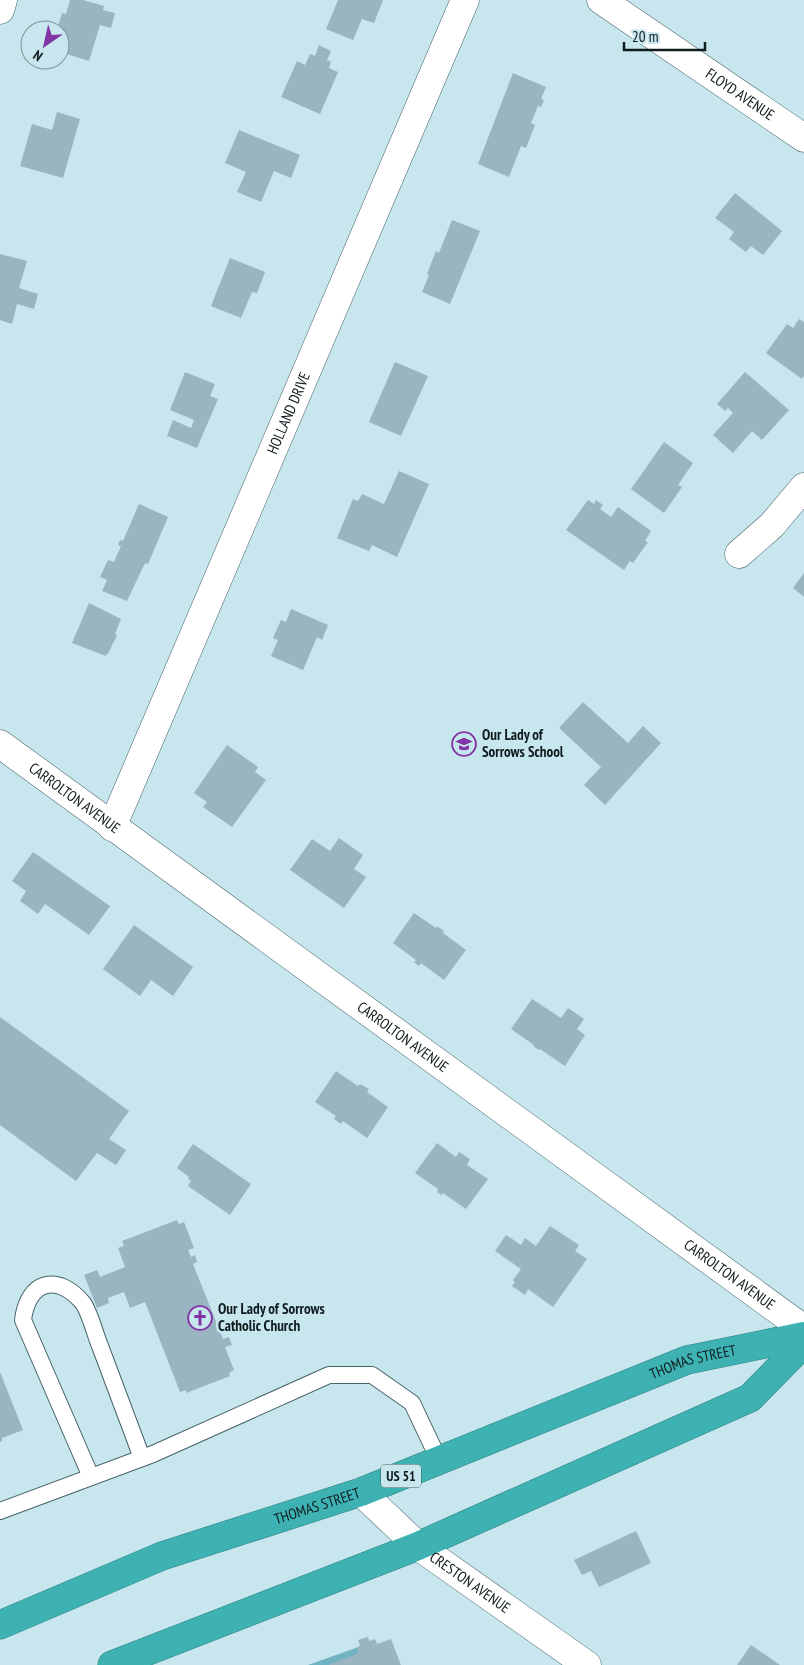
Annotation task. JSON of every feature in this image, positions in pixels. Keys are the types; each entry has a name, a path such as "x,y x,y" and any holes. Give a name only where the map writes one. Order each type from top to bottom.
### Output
{"highway":[{"name":"THOMAS STREET","path":"0,1625 162,1556 361,1492 687,1360 804,1336"},
{"path":"112,1665 418,1546 750,1398 804,1343"}],"street":[{"path":"0,10 3,0"},
{"name":"HOLLAND DRIVE","path":"112,827 465,0"},
{"name":"FLOYD AVENUE","path":"601,0 804,138"},
{"path":"739,554 772,525 804,487"},
{"name":"CARROLTON AVENUE","path":"0,744 804,1329"},
{"name":"CRESTON AVENUE","path":"361,1492 418,1546 587,1665"}],"lane":[{"path":"91,1477 23,1320 25,1307 31,1295 42,1285 62,1286 84,1305 142,1458"},
{"path":"0,1511 142,1458 329,1375 372,1375 412,1403 439,1460"}],"shaded area":[{"path":"364,1645 391,1665 308,1665"}],"building":[{"path":"70,0 83,0 104,6 103,10 115,13 111,28 100,25 89,61 70,55 70,20 60,20 62,13 66,14"},
{"path":"338,0 383,0 374,23 362,19 353,40 326,29"},
{"path":"319,45 331,51 327,60 331,62 329,68 338,72 320,114 281,97 297,61 305,65 310,54 315,56"},
{"path":"513,73 546,87 541,99 544,100 541,107 538,106 531,123 535,125 526,148 521,146 509,177 478,164"},
{"path":"57,112 80,119 63,178 20,166 32,124 52,130"},
{"path":"239,130 300,155 291,178 274,171 261,202 237,192 246,172 225,163"},
{"path":"735,193 782,231 763,255 751,246 746,252 729,239 734,232 715,218"},
{"path":"452,220 480,231 450,304 422,292 436,251 439,253"},
{"path":"0,254 27,261 19,288 38,294 34,309 17,304 12,324 0,320"},
{"path":"230,258 265,272 257,293 252,292 241,318 211,306"},
{"path":"799,319 804,322 804,376 802,379 766,353 787,324 793,328"},
{"path":"395,362 428,376 401,436 369,422"},
{"path":"185,372 215,384 210,396 218,399 197,448 167,436 173,420 191,428 194,420 170,410"},
{"path":"745,372 789,410 762,440 752,431 733,453 713,435 733,413 728,408 725,411 717,404"},
{"path":"664,442 693,463 678,485 682,487 664,513 631,489"},
{"path":"399,471 429,484 397,557 372,545 369,551 337,538 353,499 358,501 362,494 384,504"},
{"path":"588,500 594,504 596,500 603,505 600,509 611,517 618,507 651,531 645,541 648,542 633,563 630,561 624,570 566,530"},
{"path":"139,504 168,517 148,564 145,563 127,601 102,591 107,580 100,577 108,560 114,562 121,546 118,545 120,540 123,541"},
{"path":"804,573 804,597 793,588"},
{"path":"89,603 121,619 115,634 117,635 106,656 72,643"},
{"path":"291,609 328,625 322,640 317,637 303,670 271,656 278,640 273,638 281,620 286,622"},
{"path":"583,702 628,743 643,726 661,743 605,805 584,785 601,767 559,728"},
{"path":"227,745 258,767 255,772 266,780 232,827 203,807 207,802 194,793"},
{"path":"339,838 363,855 354,869 366,877 344,908 290,870 312,839 330,851"},
{"path":"33,852 110,906 89,935 45,904 38,914 20,901 26,891 12,881"},
{"path":"414,913 436,928 437,926 444,931 443,933 466,950 444,980 421,963 419,966 414,962 416,960 393,943"},
{"path":"134,925 193,967 173,996 151,980 140,996 103,969"},
{"path":"532,999 561,1018 568,1008 584,1019 577,1029 585,1035 565,1066 533,1046 511,1029"},
{"path":"0,1017 129,1111 109,1139 126,1150 116,1165 97,1153 76,1181 0,1125"},
{"path":"336,1071 358,1086 360,1084 369,1089 367,1092 388,1107 367,1138 343,1121 341,1124 334,1119 336,1116 315,1102"},
{"path":"437,1143 456,1157 459,1152 470,1159 467,1165 488,1179 466,1209 443,1193 441,1195 437,1192 438,1189 415,1173"},
{"path":"193,1144 251,1184 230,1215 188,1186 191,1181 188,1179 189,1177 177,1168"},
{"path":"177,1220 179,1224 184,1222 194,1248 188,1250 191,1257 195,1255 197,1262 193,1264 223,1339 229,1337 232,1345 225,1347 234,1370 229,1373 230,1376 186,1393 186,1390 180,1392 145,1302 130,1308 124,1292 108,1298 109,1303 97,1308 84,1275 97,1270 100,1277 125,1267 118,1248 124,1246 122,1241"},
{"path":"550,1226 579,1245 575,1251 587,1259 553,1307 528,1289 525,1295 512,1286 515,1282 513,1280 521,1269 495,1251 506,1235 521,1245 525,1238 536,1246"},
{"path":"0,1372 23,1430 2,1438 0,1442"},
{"path":"636,1531 651,1563 599,1587 591,1571 582,1575 574,1560"},
{"path":"368,1637 369,1641 375,1639 377,1644 391,1639 401,1665 328,1665 359,1653 357,1647 360,1646 358,1640"},
{"path":"751,1645 780,1665 737,1665"}],"place":[{"name":"Our Lady of Sorrows School","path":"464,744"},
{"name":"Our Lady of Sorrows Catholic Church","path":"200,1318"}]}
